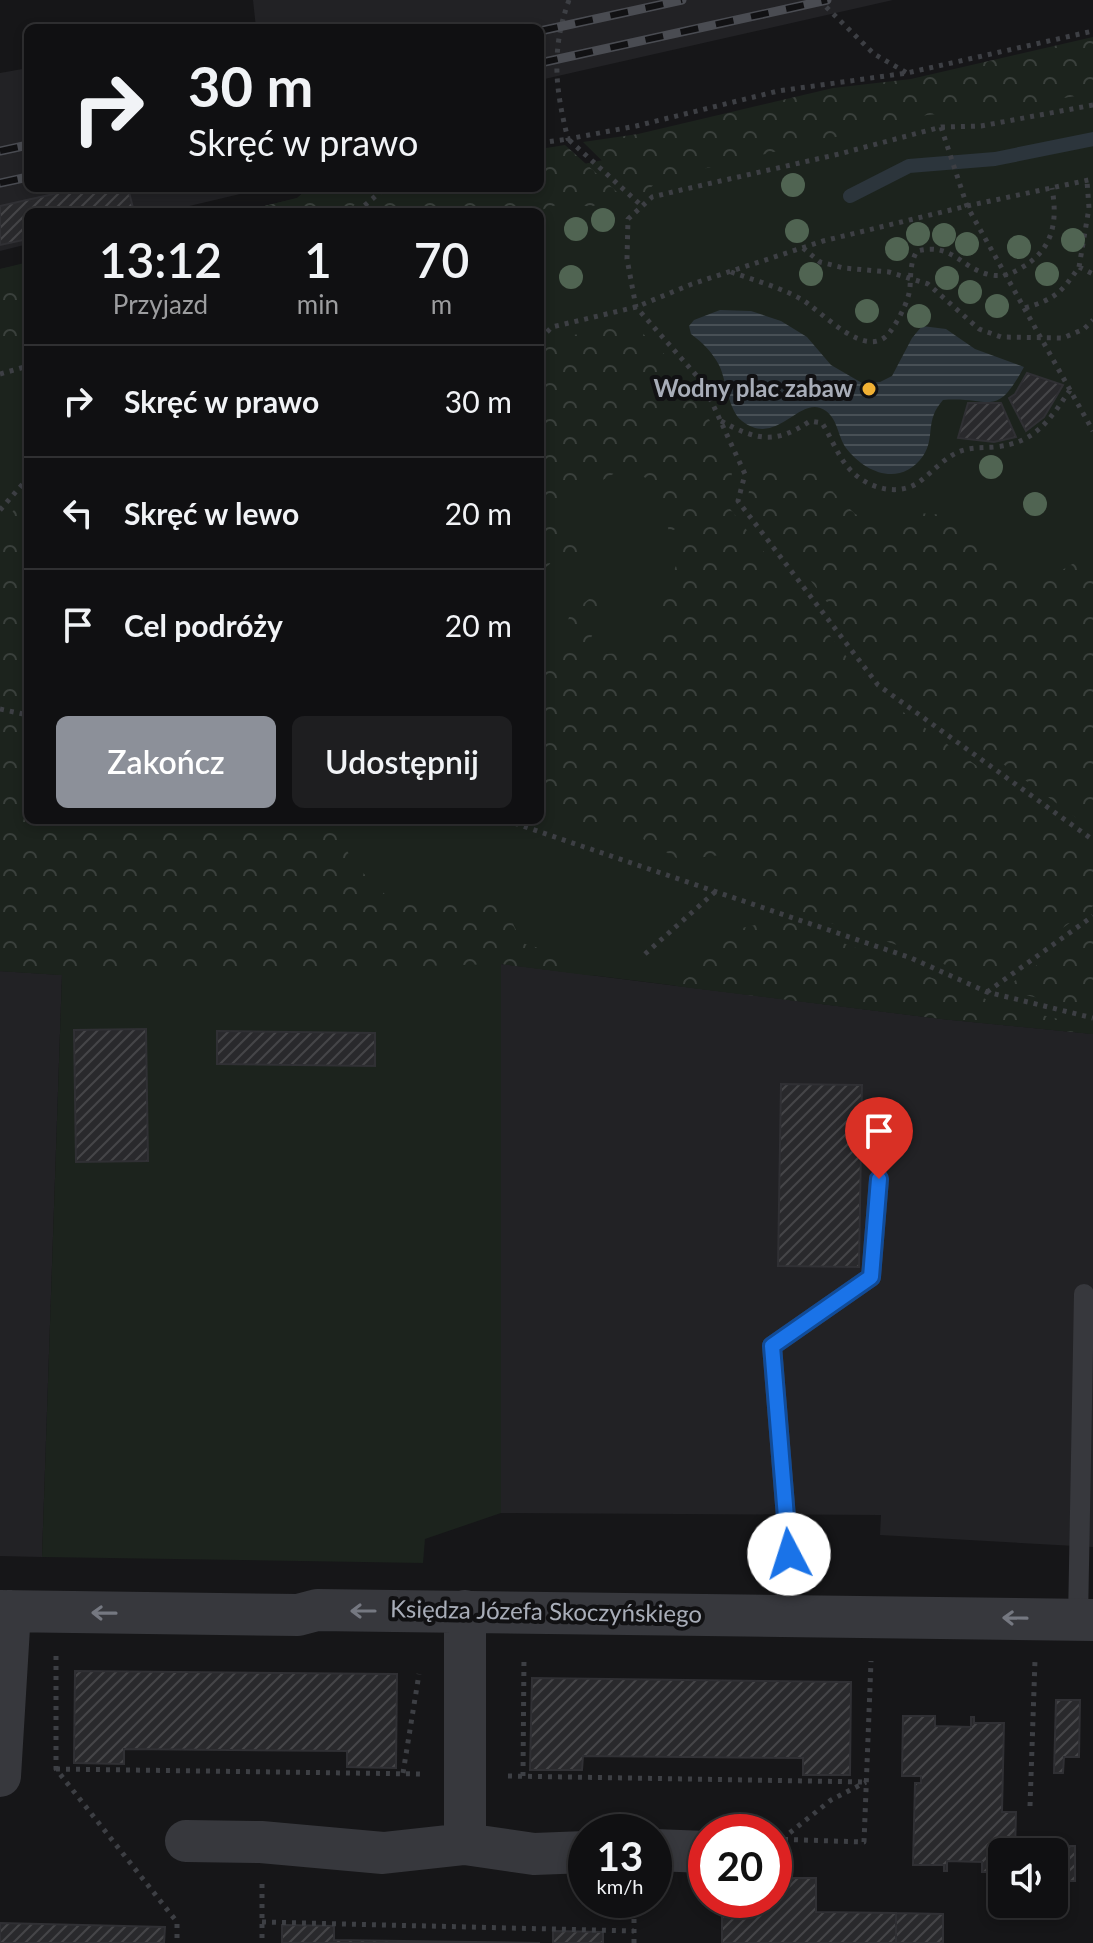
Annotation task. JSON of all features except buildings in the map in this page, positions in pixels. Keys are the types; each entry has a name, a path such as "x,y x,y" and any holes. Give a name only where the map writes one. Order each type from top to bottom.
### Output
{"street":[{"name":"Księdza Józefa Skoczyńskiego","path":"5,1611 298,1615 317,1610 465,1611 1085,1620"},
{"path":"0,1776 5,1611"},
{"path":"465,1611 465,1844"},
{"path":"186,1841 261,1842 383,1853 465,1844 534,1854 568,1853"}],"lane":[{"path":"786,1615 789,1554 772,1346 871,1277 879,1179"},
{"path":"1084,1294 1085,1620"}],"path":[{"path":"569,0 559,27 555,60 568,139 642,206"},
{"path":"819,0 874,54 907,73"},
{"path":"544,142 636,126 778,91 907,73 1093,31"},
{"path":"1093,105 981,126 941,127 652,197 628,219 627,259 636,307 703,383 745,474 738,501 878,685 1093,840"},
{"path":"941,127 967,206 1093,431"},
{"path":"544,335 552,327 636,307 803,248 967,206 1090,180 1089,208 1079,267 1060,294 1024,308"},
{"path":"730,272 801,299 843,331 859,339 871,342 884,339 892,330 907,298 911,260 917,251 928,248 944,250 987,274 1007,276 1039,256 1048,244 1056,210 1052,188"},
{"path":"362,208 380,192"},
{"path":"803,248 820,262 909,276 928,284 979,329 1001,337 1063,338 1084,329 1093,320"},
{"path":"1079,267 1093,274"},
{"path":"0,374 24,367"},
{"path":"720,420 745,434 769,438 792,433 810,421 822,423 848,468 866,483 893,491 911,487 952,454 968,448 1020,442 1036,434 1070,390"},
{"path":"0,510 24,483"},
{"path":"0,709 24,714"},
{"path":"517,824 911,958 987,992 1093,1018"},
{"path":"645,954 717,890"},
{"path":"987,992 1093,916"},
{"path":"1030,1806 1036,1619"},
{"path":"56,1646 56,1769 177,1922 177,1943"},
{"path":"792,1839 864,1842 871,1648"},
{"path":"523,1776 524,1655"},
{"path":"403,1773 419,1671"},
{"path":"792,1831 831,1800 866,1782"},
{"path":"261,1842 262,1943"},
{"path":"634,1918 634,1943"},
{"path":"262,1922 634,1931"}],"shaded area":[{"path":"253,0 893,0 544,79 544,24 256,24"},
{"path":"24,69 24,192 248,192 181,208 24,208 24,245 0,251 0,73"},
{"name":"Wodny plac zabaw","path":"720,310 751,311 781,321 807,337 831,365 862,383 880,382 892,376 912,338 922,326 946,329 975,349 1024,367 999,400 943,400 934,415 923,456 904,471 884,473 863,465 854,457 843,444 830,415 816,407 807,408 767,429 755,428 742,421 731,403 719,365 707,348 691,334 689,326 694,320"},
{"path":"501,964 942,1019 1093,1034 1093,1547 880,1535 881,1515 501,1513"},
{"path":"0,971 62,975 42,1557 0,1556"}],"green space":[{"path":"1093,37 1093,93 1006,108 927,115 661,179 639,197 583,142 638,134 833,88 911,79"},
{"path":"1093,58 1093,1034 942,1019 501,964 501,1513 425,1539 423,1563 42,1557 62,975 0,971 0,269 24,263 24,824 544,824 544,208 256,208 297,198 304,192 544,192 544,172"},
{"path":"565,145 627,201 616,196 591,207 565,202 544,209 374,208 392,192 544,192 544,148"},
{"path":"304,192 370,192 351,208 256,208 297,198"},
{"path":"24,264 24,358 0,365 0,269"},
{"path":"631,322 685,374 703,405 732,473 727,505 872,689 1093,851 1093,906 987,983 909,949 789,909 791,904 746,879 721,855 680,860 627,830 566,820 544,790 544,664 554,663 570,614 599,591 603,610 588,645 606,654 628,652 665,636 661,595 677,564 671,542 695,532 690,522 669,532 657,482 622,469 568,500 546,508 544,513 544,350 556,339"},
{"path":"765,462 793,473 828,474 833,492 855,514 881,523 917,513 950,515 967,531 994,537 1026,591 1093,552 1093,830 883,676 748,498 752,469"},
{"path":"24,499 24,707 0,702 0,526"},
{"path":"544,526 580,530 592,552 573,563 551,562 544,572"},
{"path":"0,719 24,723 24,824 339,824 344,845 351,856 368,878 397,905 494,901 509,915 522,943 568,957 594,976 501,964 62,975 0,971"},
{"path":"782,919 1006,1007 1093,1024 1093,1034 675,986 690,976 702,937"},
{"path":"1093,925 1093,1010 1002,990"}],"waterway":[{"path":"850,196 909,166 995,159 1093,139"}],"railway":[{"path":"544,30 682,0"},
{"path":"544,62 827,0"},
{"path":"0,151 24,146"},
{"path":"0,183 24,178"}],"place":[{"name":"Wodny plac zabaw","path":"869,389"}],"route":[{"path":"789,1554 772,1346 871,1277 879,1179"}]}
